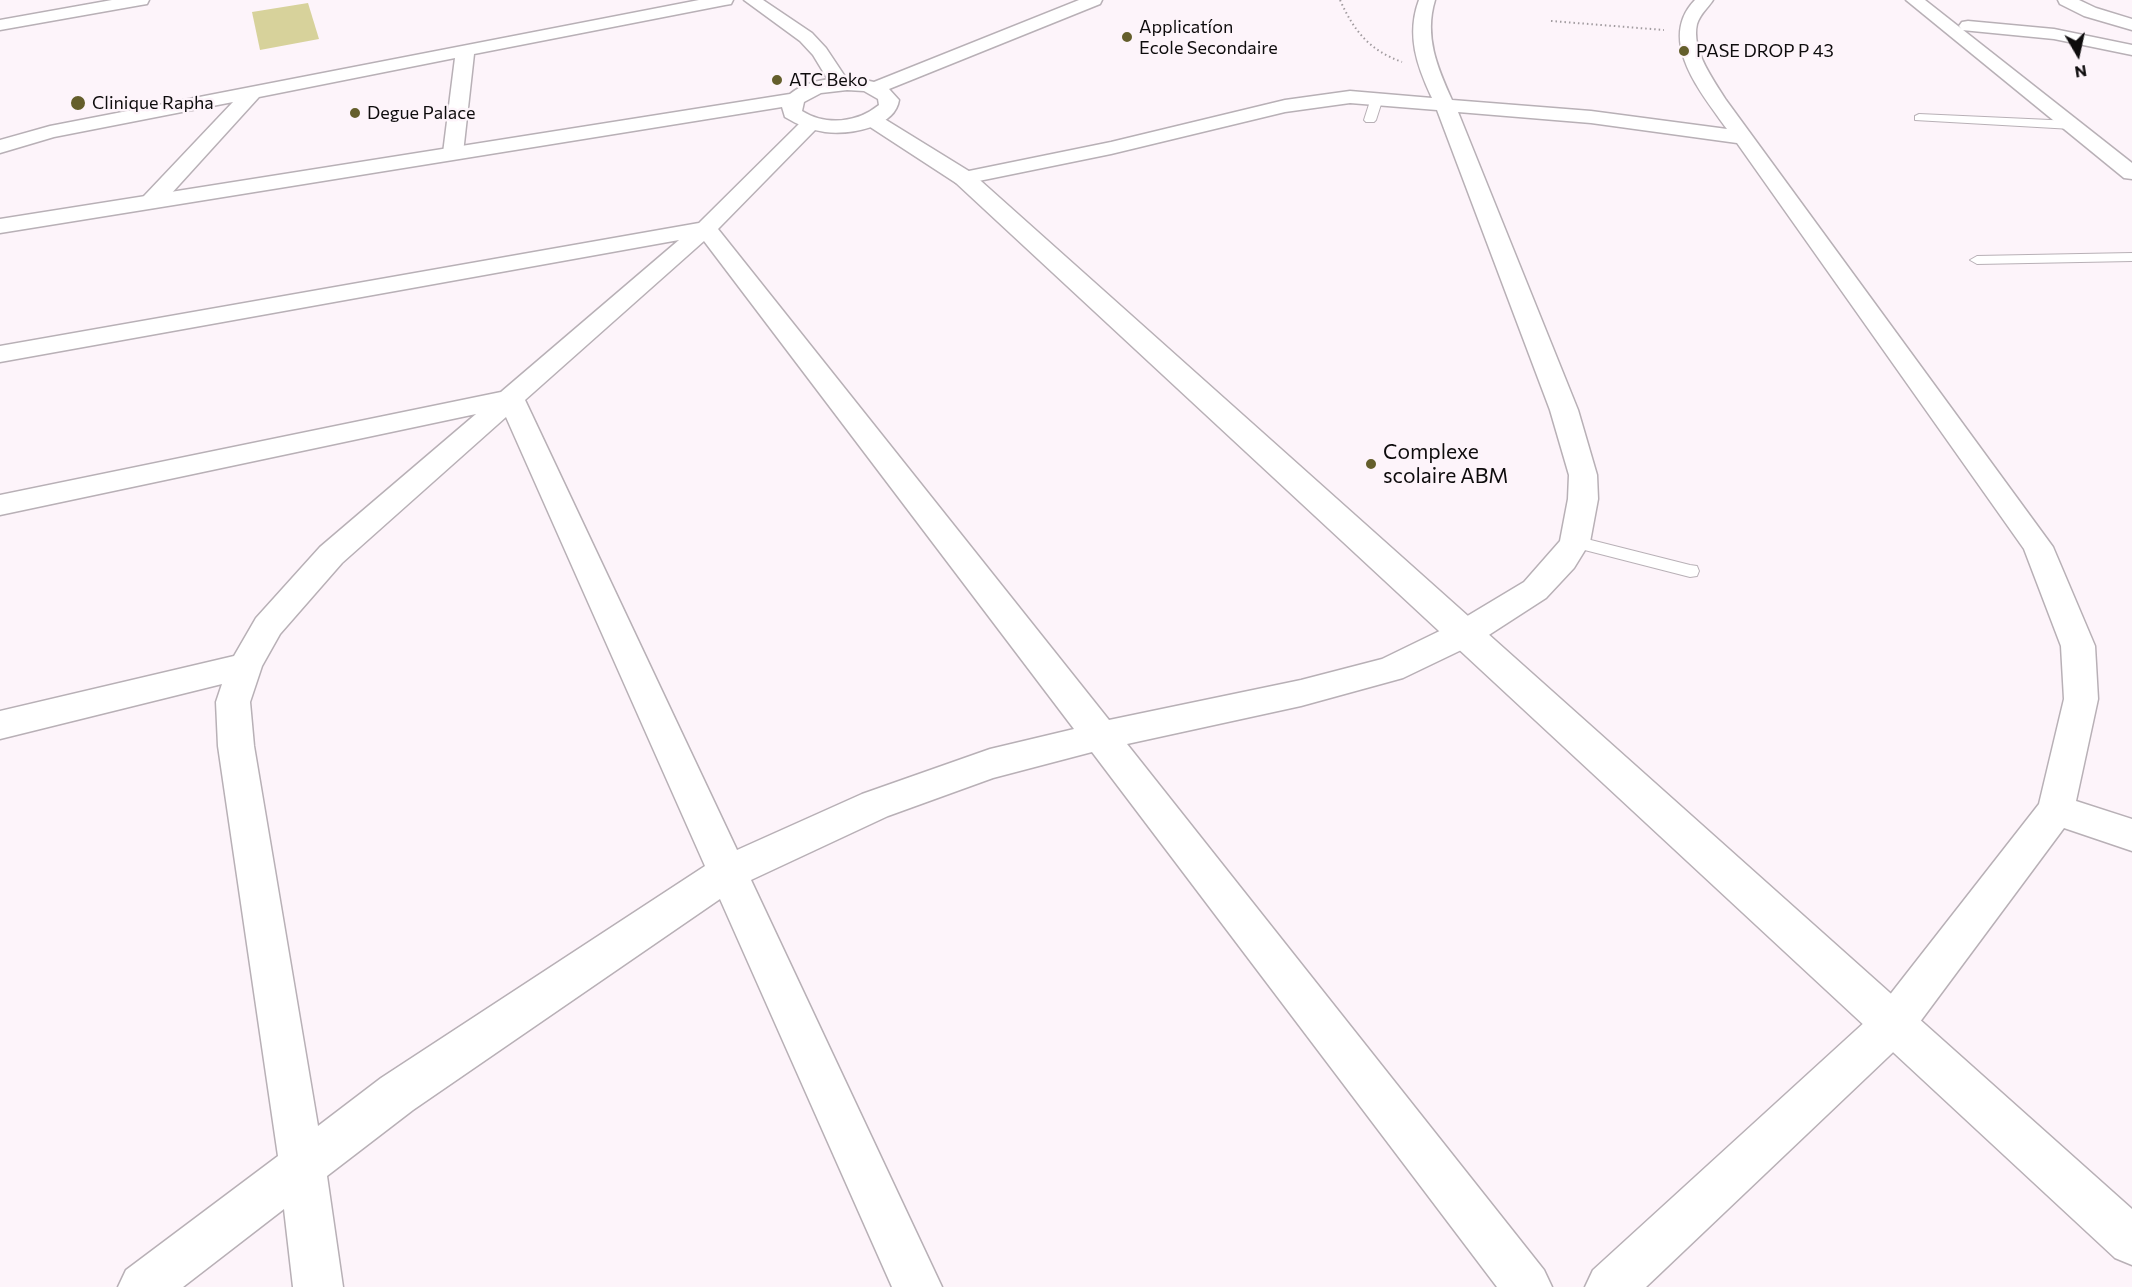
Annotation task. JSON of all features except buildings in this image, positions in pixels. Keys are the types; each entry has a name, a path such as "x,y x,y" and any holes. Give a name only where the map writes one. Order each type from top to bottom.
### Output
{"main road":[{"path":"0,25 141,0"},
{"path":"0,147 50,132 725,0"},
{"path":"752,0 806,37 820,52 840,84 873,104 964,178 2132,1241"},
{"path":"0,226 453,153 802,111 835,126 873,104 1094,0"},
{"path":"143,1287 397,1094 728,872 885,802 990,764 1101,736 1301,693 1391,669 1466,633 1535,590 1563,560 1575,542 1583,499 1583,475 1574,440 1445,105 1430,72 1421,36 1422,12 1427,0"},
{"path":"1610,1287 1893,1024 2056,810 2081,699 2078,646 2038,547 1717,101 1695,62 1686,32 1688,21 1705,0"},
{"path":"1914,0 2132,173"},
{"path":"1934,0 2132,155"},
{"path":"2066,0 2090,12 2132,25"},
{"path":"1968,26 2054,34 2132,50"},
{"path":"453,153 465,51"},
{"path":"318,1287 302,1166 236,746 233,702 245,666 268,626 331,555 706,228 802,111 805,92 840,84"},
{"path":"152,201 252,93"},
{"path":"964,178 1111,148 1284,106 1350,97 1591,117 1745,138"},
{"path":"0,354 706,228"},
{"path":"706,228 1527,1287"},
{"path":"0,505 511,398"},
{"path":"511,398 917,1287"},
{"path":"0,725 245,666"},
{"path":"2056,810 2132,835"}],"lane":[{"path":"1370,120 1377,98"},
{"path":"1919,118 2072,125"},
{"path":"1977,260 2132,257"},
{"path":"1575,542 1690,571"}],"path":[{"path":"1340,0 1364,43 1376,52 1430,72"},
{"path":"1551,21 1686,32"}],"shaded area":[{"path":"308,3 319,39 260,50 252,12"}],"place":[{"name":"Applicatíon Ecole Secondaire","path":"1127,37"},
{"name":"PASE DROP P 43","path":"1684,51"},
{"name":"ATC Beko","path":"777,80"},
{"name":"Clinique Rapha","path":"78,103"},
{"name":"Degue Palace","path":"355,113"},
{"name":"Complexe scolaire ABM","path":"1371,464"}]}
